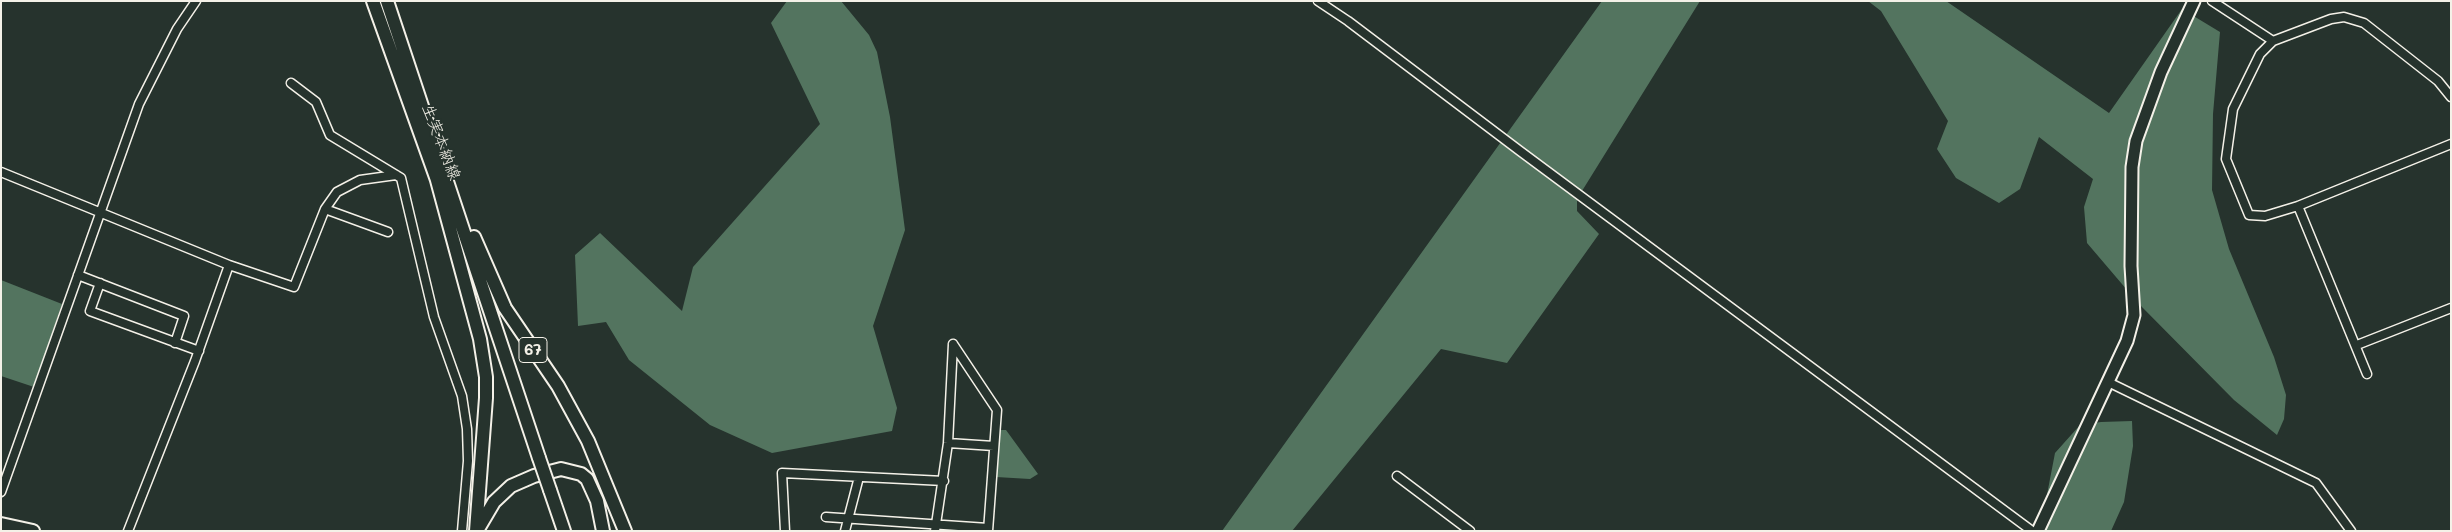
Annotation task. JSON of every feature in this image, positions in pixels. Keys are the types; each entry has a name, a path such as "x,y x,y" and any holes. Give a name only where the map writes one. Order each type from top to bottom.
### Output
{"main road":[{"name":"生実本納線","path":"373,1 439,171 483,293 564,531"},
{"name":"生実本納線","path":"386,1 439,171"},
{"name":"67","path":"439,171 480,338 486,377 476,531"},
{"name":"67","path":"439,171 505,308 558,386 588,441 625,531"},
{"name":"67","path":"476,531 494,502 511,486 534,476 561,469 581,474 587,479 597,501 603,531"},
{"path":"1,524 33,531"}],"street":[{"path":"1,492 143,96 177,29 196,1"},
{"path":"1318,1 1348,21 2032,531"},
{"path":"2038,531 2127,340 2134,316 2131,266 2132,167 2136,142 2161,72 2194,1"},
{"path":"2212,1 2273,41"},
{"path":"2451,97 2438,81 2364,23 2344,17 2331,19 2273,41 2260,54 2233,109 2226,159 2249,215 2265,216 2298,206 2451,144"},
{"path":"291,83 316,102 330,135 401,178 434,317 462,396 468,429 468,461 462,531"},
{"path":"316,102 319,94"},
{"path":"1,172 229,265 294,287 325,209 337,192 360,180 396,175"},
{"path":"2298,206 2357,345 2367,374"},
{"path":"325,209 388,232"},
{"path":"128,531 199,352 229,265"},
{"path":"78,275 184,316 175,343"},
{"path":"100,283 90,311 199,352"},
{"path":"2357,345 2451,308"},
{"path":"826,517 935,528 988,529 997,410 953,344 948,443 944,482 935,528"},
{"path":"2108,382 2316,483 2351,531"},
{"path":"948,443 994,446"},
{"path":"785,531 782,473 944,482"},
{"path":"1397,476 1470,531"},
{"path":"845,531 859,477"}],"green space":[{"path":"787,1 841,1 869,35 877,52 890,117 905,230 873,326 897,408 892,431 772,453 710,425 629,360 606,322 578,326 575,255 600,233 682,311 693,267 820,124 771,23"},
{"path":"1602,1 1700,1 1577,199 1577,211 1599,234 1507,363 1441,349 1292,531 1222,531"},
{"path":"1868,1 1946,1 2109,113 2182,9 2220,32 2213,114 2212,190 2229,249 2274,357 2286,395 2284,419 2277,435 2234,400 2139,304 2087,243 2084,207 2093,179 2039,137 2020,189 1999,203 1956,178 1937,149 1948,121 1881,11"},
{"path":"1,280 62,304 34,387 1,376"},
{"path":"2132,421 2133,446 2124,502 2111,531 2040,531 2055,453 2080,425"},
{"path":"999,430 1006,430 1038,474 1030,479 996,477"}]}
